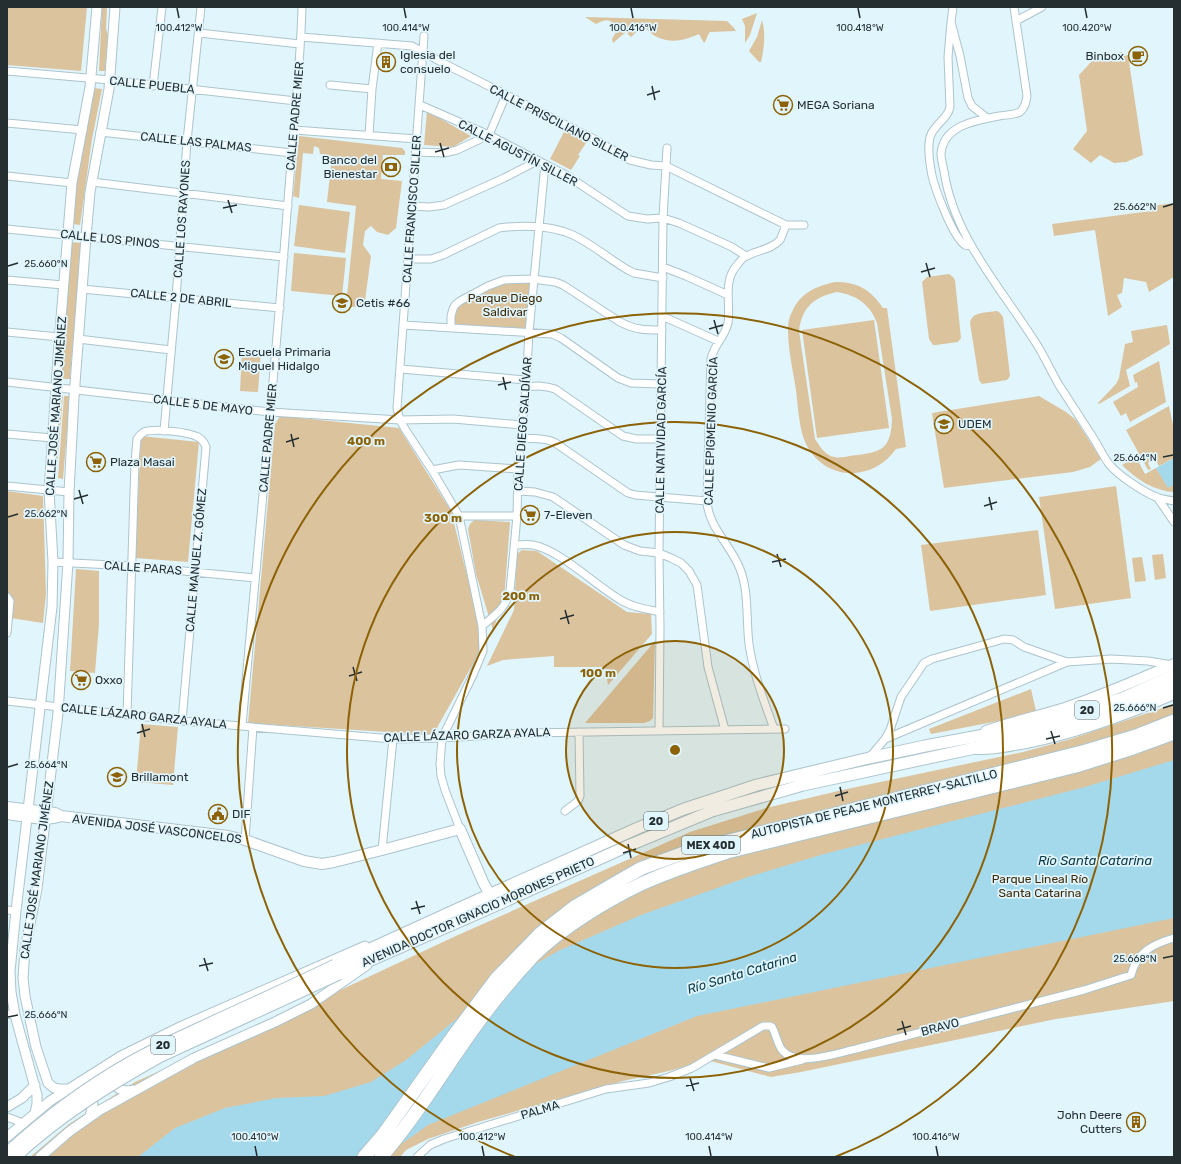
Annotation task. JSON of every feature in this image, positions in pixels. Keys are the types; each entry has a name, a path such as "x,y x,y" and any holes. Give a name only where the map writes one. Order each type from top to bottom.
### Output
{"highway":[{"name":"AUTOPISTA DE PEAJE MONTERREY-SALTILLO","path":"364,1157 383,1135 456,1032 497,978 512,961 540,934 576,906 642,868 689,851 1079,753 1136,736 1174,721"},
{"name":"AUTOPISTA DE PEAJE MONTERREY-SALTILLO","path":"382,1157 419,1108 488,1009 534,956 571,926 642,883 727,852 1076,766 1174,733"}],"main road":[{"name":"AVENIDA DOCTOR IGNACIO MORONES PRIETO","path":"15,1157 54,1124 84,1103 134,1071 161,1056 337,970 386,942 638,828 684,809 757,785 869,758 970,737 1005,724 1045,714 1092,699 1173,668"},
{"name":"AVENIDA DOCTOR IGNACIO MORONES PRIETO","path":"7,1153 38,1126 98,1082 129,1063 166,1044 337,970 381,954 483,911 630,845 712,811 803,785 975,748 995,738 1026,727 1123,698 1173,668"},
{"name":"AVENIDA DOCTOR IGNACIO MORONES PRIETO","path":"970,737 995,738 1084,720 1112,711 1174,684"},
{"name":"AVENIDA DOCTOR IGNACIO MORONES PRIETO","path":"975,748 991,750 1052,738 1115,719 1174,694"},
{"name":"AVENIDA JOSÉ VASCONCELOS","path":"7,806 28,813"},
{"name":"AVENIDA JOSÉ VASCONCELOS","path":"7,814 28,813 46,815 55,813 60,816 222,835 245,840 314,863 329,863 460,829"},
{"path":"460,829 490,895"}],"street":[{"name":"CALLE JOSÉ MARIANO JIMÉNEZ","path":"35,1114 37,1104 35,1085 11,1014 10,971 12,911 28,813 52,607 54,562 49,490 59,337 72,183 90,88 97,7"},
{"name":"CALLE JOSÉ MARIANO JIMÉNEZ","path":"90,1116 93,1104 90,1094 82,1089 54,1088 48,1083 36,1047 24,996 23,978 25,949 36,889 46,815 58,707 68,562 69,492 75,389 86,237 92,182 110,80 115,7"},
{"path":"153,86 162,7"},
{"name":"CALLE LOS RAYONES","path":"164,431 176,298 187,141 201,7"},
{"name":"CALLE PADRE MIER","path":"242,726 280,308 301,40 302,7"},
{"path":"953,7 948,57 950,107 949,113 937,125 930,136 929,157 930,170 935,188 954,232 964,245 971,246"},
{"path":"1014,7 1027,96 1026,103 1024,108 1013,114 966,123 954,129 948,135 943,145 941,154 946,187 954,212 971,246 1039,349 1060,386 1110,465 1132,483 1157,497 1174,501"},
{"path":"1016,21 1042,7"},
{"path":"951,22 960,56 968,98 972,106 987,118"},
{"name":"CALLE PRISCILIANO SILLER","path":"198,33 301,40 408,44 594,139 630,160 651,165 666,166 786,225"},
{"name":"CALLE FRANCISCO SILLER","path":"424,36 401,369 397,401 400,420 412,442 432,470 459,516 482,626"},
{"path":"369,135 372,89 378,43"},
{"name":"CALLE PUEBLA","path":"7,71 110,80 296,101"},
{"path":"330,85 372,89"},
{"path":"416,152 444,153 457,150 489,135 506,95"},
{"name":"CALLE AGUSTÍN SILLER","path":"420,105 489,135 566,175 628,216 647,219 663,218 679,223 732,247 746,256"},
{"path":"7,122 83,130"},
{"path":"294,130 417,139"},
{"name":"CALLE LAS PALMAS","path":"100,132 292,153"},
{"name":"CALLE NATIVIDAD GARCÍA","path":"659,731 659,554 663,218 667,148"},
{"path":"412,206 429,207 448,203 537,161"},
{"name":"CALLE DIEGO SALDÍVAR","path":"482,626 504,607 508,600 510,591 515,545 518,469 526,383 533,279 544,164"},
{"path":"7,176 72,183"},
{"path":"92,182 288,206"},
{"path":"786,225 804,225"},
{"name":"CALLE EPIGMENIO GARCÍA","path":"774,729 754,668 749,644 744,581 741,570 738,562 712,522 709,515 707,501 711,359 714,348 726,331 728,323 729,282 733,271 746,256 771,246 780,239 786,225"},
{"path":"408,259 430,259 443,255 499,228 538,228 562,231 573,235 614,262 634,273 663,278"},
{"name":"CALLE LOS PINOS","path":"7,229 284,257"},
{"path":"663,268 686,276 728,295"},
{"path":"451,327 453,309 460,301 488,286 504,280 533,279 550,281 563,285 620,322 637,329 662,330"},
{"path":"7,280 64,285"},
{"name":"CALLE 2 DE ABRIL","path":"82,289 280,308"},
{"path":"662,316 718,341"},
{"path":"403,325 552,334 561,338 618,378 631,383 661,384"},
{"path":"7,332 59,337"},
{"path":"78,339 171,350"},
{"path":"401,369 547,386 554,389 623,436 636,439 660,439"},
{"name":"CALLE 5 DE MAYO","path":"7,382 270,412 400,420 453,419 522,425"},
{"name":"CALLE MANUEL Z. GÓMEZ","path":"127,715 137,439 144,432 164,431 198,437 203,441 206,447 182,721"},
{"path":"7,434 52,438"},
{"path":"521,438 545,439 554,442 628,493 660,498 707,501"},
{"path":"432,470 459,465 518,469"},
{"path":"7,486 69,492"},
{"path":"518,491 535,492 553,497 624,545 640,551 659,554 681,563 689,571 697,585 708,667 725,730"},
{"path":"1157,497 1174,522"},
{"path":"459,516 517,516"},
{"path":"515,545 533,545 542,548 567,562 619,599 640,608 660,612"},
{"name":"CALLE PARAS","path":"54,562 132,566 255,578"},
{"path":"7,633 9,599"},
{"path":"460,829 445,790 442,776 440,764 442,738 483,651 482,626"},
{"path":"869,758 885,739 890,730 901,697 924,663 929,660 1004,639 1014,640 1024,647 1067,662"},
{"path":"885,739 1067,662 1111,658 1148,661 1173,668"},
{"name":"CALLE LÁZARO GARZA AYALA","path":"7,701 182,721 393,739 442,738 526,733 785,729"},
{"path":"245,840 253,727"},
{"path":"565,811 578,801 580,796 578,732"},
{"path":"382,850 393,739"},
{"name":"BRAVO","path":"669,1077 692,1068 758,1027 767,1025 772,1027 782,1049 795,1058 806,1059 856,1049 1084,990 1131,975 1133,966 1144,952 1158,943 1174,938"},
{"name":"AVENIDA DOCTOR IGNACIO MORONES PRIETO","path":"7,1137 50,1101 121,1056 157,1037 354,950 386,942"},
{"name":"20","path":"40,1157 90,1116 135,1089 194,1058 275,1022 311,1004 381,954"},
{"path":"715,1055 769,1068 806,1059"},
{"path":"121,1056 112,1073 114,1084 123,1091 135,1089"},
{"name":"PALMA","path":"417,1157 430,1145 444,1139 606,1089 650,1083 669,1077"},
{"path":"7,1108 22,1098 35,1085"},
{"path":"7,1117 23,1124"},
{"path":"7,1137 22,1157"}],"green space":[{"path":"7,7 87,7 81,71 7,65"},
{"path":"102,7 107,7 106,29 108,35 105,71 99,71"},
{"path":"757,13 750,35 745,43 745,26 742,19"},
{"path":"585,17 727,21 736,31 710,32 704,43 699,34 676,41 662,39 649,32 643,26 631,37 626,32 613,43 612,39 616,32 615,27 609,20 596,24"},
{"path":"762,20 764,41 761,62 759,62 749,51 757,37"},
{"path":"1107,52 1112,54 1122,52 1124,56 1128,55 1143,155 1126,162 1114,163 1100,155 1091,163 1073,149 1087,131 1079,75 1091,62"},
{"path":"94,88 102,89 92,139 80,225 73,224 77,174"},
{"path":"427,111 471,136 453,147 424,145"},
{"path":"565,130 588,140 578,155 580,156 571,170 550,159"},
{"path":"299,136 402,148 405,151 405,155 383,155 381,179 402,181 396,228 388,235 377,232 371,226 365,231 363,245 371,256 364,308 346,306 356,206 327,202 332,156 320,154 319,148 314,146 313,154 303,153 299,198 293,196"},
{"path":"1174,203 1174,277 1149,292 1146,282 1124,278 1122,293 1117,295 1122,307 1108,316 1095,230 1054,236 1052,224 1151,211 1151,206"},
{"path":"299,205 350,212 345,253 294,246"},
{"path":"71,242 81,243 70,379 61,379"},
{"path":"294,253 346,258 342,296 291,291"},
{"path":"949,274 955,280 961,338 958,342 933,345 929,339 922,282 927,277"},
{"path":"843,282 857,285 868,291 883,308 887,308 906,447 896,449 886,460 875,467 862,472 850,473 837,471 825,465 814,456 806,444 800,425 789,345 789,320 795,305 804,295 815,288","holes":["837,292 844,293 862,302 874,316 877,323 892,419 889,439 886,445 881,449 875,452 836,457 825,452 815,439 799,331 806,310 815,300"]},
{"name":"Parque Diego Saldivar","path":"499,283 531,283 525,329 454,325 456,307"},
{"path":"997,311 1003,317 1010,376 1007,380 982,384 979,380 970,323 971,319 977,314"},
{"path":"874,320 889,428 817,438 802,330"},
{"path":"1167,325 1170,344 1126,370 1130,386 1099,404 1098,403 1116,384 1119,378 1125,344 1133,342 1131,331"},
{"path":"242,351 261,351 258,392 240,391"},
{"path":"1159,361 1166,402 1130,422 1126,413 1121,416 1113,402 1138,387 1137,382 1135,383 1133,375"},
{"path":"57,395 63,395 56,478 51,478"},
{"path":"64,396 70,396 63,479 58,478"},
{"path":"1039,396 1066,412 1076,420 1101,459 1090,467 1073,472 944,488 932,413"},
{"path":"1169,406 1174,430 1174,458 1159,466 1153,455 1149,458 1151,461 1148,463 1151,469 1148,470 1126,430"},
{"path":"280,416 399,428 451,511 484,644 438,726 435,735 248,723 275,424"},
{"path":"141,436 199,442 188,562 135,558"},
{"path":"1136,457 1145,474 1156,468 1168,487 1174,484 1174,492 1152,487 1133,475 1122,465"},
{"path":"1116,486 1131,598 1055,609 1039,497"},
{"path":"7,491 43,496 46,594 43,623 10,618 12,598 10,593 7,593"},
{"path":"474,520 510,522 504,600 493,630 476,574 468,529"},
{"path":"1038,530 1046,595 930,611 921,545"},
{"path":"522,550 537,551 627,612 651,614 652,634 608,685 605,667 554,667 554,656 503,660 487,666 514,610 517,554"},
{"path":"1163,554 1166,578 1155,580 1152,555"},
{"path":"1142,557 1146,581 1135,582 1132,558"},
{"path":"76,569 99,571 99,624 95,673 70,671"},
{"path":"655,641 653,718 644,723 585,723"},
{"path":"1031,689 1036,711 1019,717 931,734 929,729"},
{"name":"Parque Lineal Río Santa Catarina","path":"1174,704 1174,1001 1056,1019 771,1077 707,1060 669,1071 623,1081 478,1122 428,1139 406,1150 400,1157 30,1157 69,1124 135,1082 319,1000 458,935 690,832 766,808 847,789 1023,752 1071,739"},
{"path":"141,724 178,727 173,785 136,782"}],"water":[{"path":"1174,458 1174,484 1168,488 1156,468"},
{"name":"Río Santa Catarina","path":"1174,760 1174,918 697,1016 428,1125 383,1157 138,1157 175,1128 225,1108 276,1098 324,1096 371,1082 406,1060 496,987 558,951 641,915 748,877 824,854 1085,787"}],"place":[{"name":"Binbox","path":"1138,56"},
{"name":"Iglesia del consuelo","path":"386,62"},
{"name":"MEGA Soriana","path":"783,105"},
{"name":"Banco del Bienestar","path":"391,167"},
{"name":"Cetis #66","path":"342,303"},
{"name":"Escuela Primaria Miguel Hidalgo","path":"224,359"},
{"name":"UDEM","path":"944,424"},
{"name":"Plaza Masai","path":"96,462"},
{"name":"7-Eleven","path":"530,515"},
{"name":"Oxxo","path":"81,680"},
{"name":"Brillamont","path":"117,777"},
{"name":"DIF","path":"218,814"},
{"name":"John Deere Cutters","path":"1136,1122"}]}
